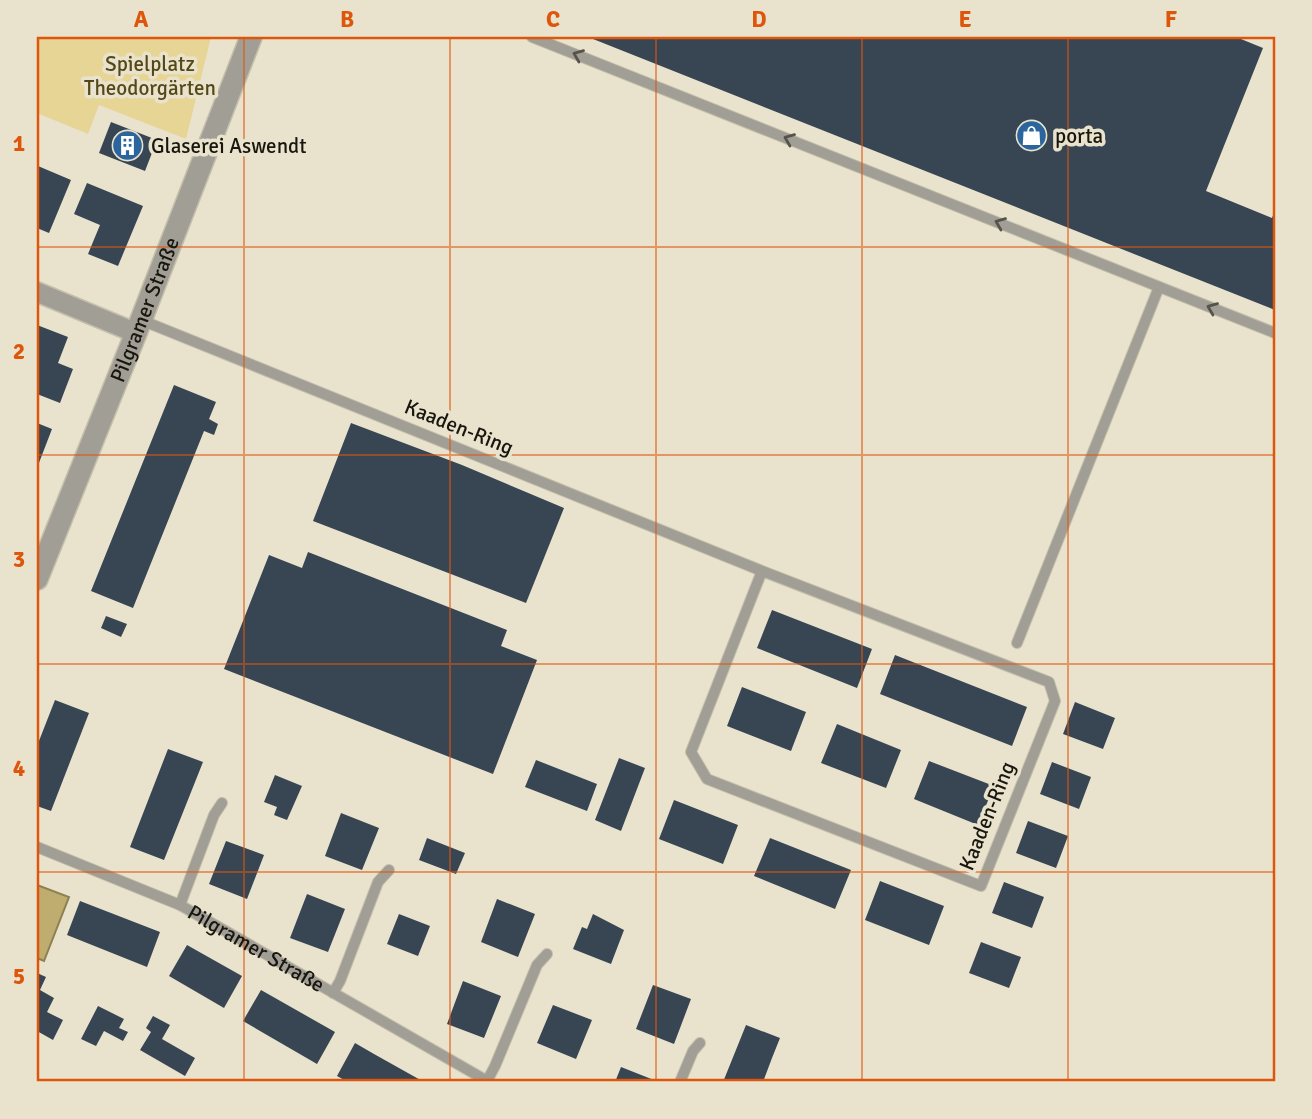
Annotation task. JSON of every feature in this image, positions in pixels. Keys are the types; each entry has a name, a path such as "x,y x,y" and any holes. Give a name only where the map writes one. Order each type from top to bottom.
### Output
{"street":[{"name":"Pilgramer Straße","path":"37,579 139,327 251,37"},
{"path":"37,292 139,327"}],"lane":[{"path":"533,37 1275,333"},
{"path":"1017,643 1159,287"},
{"name":"Kaaden-Ring","path":"139,327 1049,682 1055,701 981,886 706,779 691,752 762,571"},
{"name":"Pilgramer Straße","path":"180,905 214,815 222,803"},
{"name":"Pilgramer Straße","path":"37,847 180,905 488,1082 537,965 547,954"},
{"name":"Pilgramer Straße","path":"333,993 378,882 389,870"},
{"path":"680,1082 692,1051 700,1043"}],"green space":[{"name":"Spielplatz Theodorgärten","path":"37,37 211,37 186,139 99,105 88,134 37,113"}],"shaded area":[{"path":"37,885 69,897 44,961 37,958"}],"building":[{"name":"porta","path":"588,37 1236,37 1263,48 1206,191 1272,218 1275,210 1275,310"},
{"name":"Glaserei Aswendt","path":"111,122 157,140 145,171 99,153"},
{"path":"38,166 71,180 49,233 37,228"},
{"path":"87,183 143,206 118,266 88,254 100,225 74,214"},
{"path":"37,325 68,337 58,363 73,369 60,403 37,394"},
{"path":"174,385 216,402 209,419 218,424 214,435 204,431 133,608 91,591"},
{"path":"37,423 52,429 37,468"},
{"path":"351,423 462,465 564,508 526,603 313,521"},
{"path":"308,552 507,630 501,646 537,660 493,774 224,669 269,555 302,568"},
{"path":"772,610 872,649 857,688 757,648"},
{"path":"106,616 127,624 121,637 101,628"},
{"path":"895,655 1027,707 1012,746 880,694"},
{"path":"742,687 806,712 791,751 727,726"},
{"path":"55,700 89,713 51,811 37,806 37,746"},
{"path":"1075,702 1115,718 1103,749 1063,734"},
{"path":"837,724 901,750 886,788 821,763"},
{"path":"168,749 203,762 164,860 130,847"},
{"path":"619,758 645,768 621,831 595,820"},
{"path":"536,760 597,784 587,811 525,787"},
{"path":"929,761 994,786 978,825 914,799"},
{"path":"1052,762 1091,777 1079,809 1040,794"},
{"path":"275,775 302,786 287,820 274,815 277,807 264,802"},
{"path":"674,800 738,825 723,864 659,839"},
{"path":"341,813 379,828 362,870 325,856"},
{"path":"1028,821 1068,836 1056,868 1016,853"},
{"path":"427,838 465,853 456,874 419,860"},
{"path":"770,838 851,870 835,909 754,876"},
{"path":"226,841 264,855 247,899 209,884"},
{"path":"880,881 944,906 929,945 865,920"},
{"path":"1004,882 1044,897 1032,928 992,913"},
{"path":"307,894 345,909 328,952 290,938"},
{"path":"497,899 535,914 518,957 481,942"},
{"path":"80,901 160,932 147,967 67,935"},
{"path":"399,914 430,926 418,956 387,944"},
{"path":"593,914 624,930 611,964 573,949 582,927 587,929"},
{"path":"981,942 1021,957 1009,988 969,973"},
{"path":"187,945 242,976 224,1008 169,976"},
{"path":"37,973 46,977 40,990 54,998 47,1012 63,1020 53,1040 37,1031"},
{"path":"463,981 501,996 484,1038 447,1024"},
{"path":"653,985 691,999 674,1044 636,1029"},
{"path":"261,990 335,1032 317,1064 243,1021"},
{"path":"553,1005 592,1020 576,1059 537,1043"},
{"path":"98,1006 124,1019 119,1028 128,1032 123,1041 104,1031 96,1046 81,1039"},
{"path":"153,1016 170,1025 162,1039 195,1058 185,1076 140,1050 151,1032 146,1028"},
{"path":"746,1025 780,1038 763,1082 723,1082"},
{"path":"355,1043 424,1082 348,1082 337,1076"},
{"path":"621,1067 659,1082 615,1082"}],"place":[{"name":"porta","path":"1032,136"},
{"name":"Glaserei Aswendt","path":"128,146"}]}
